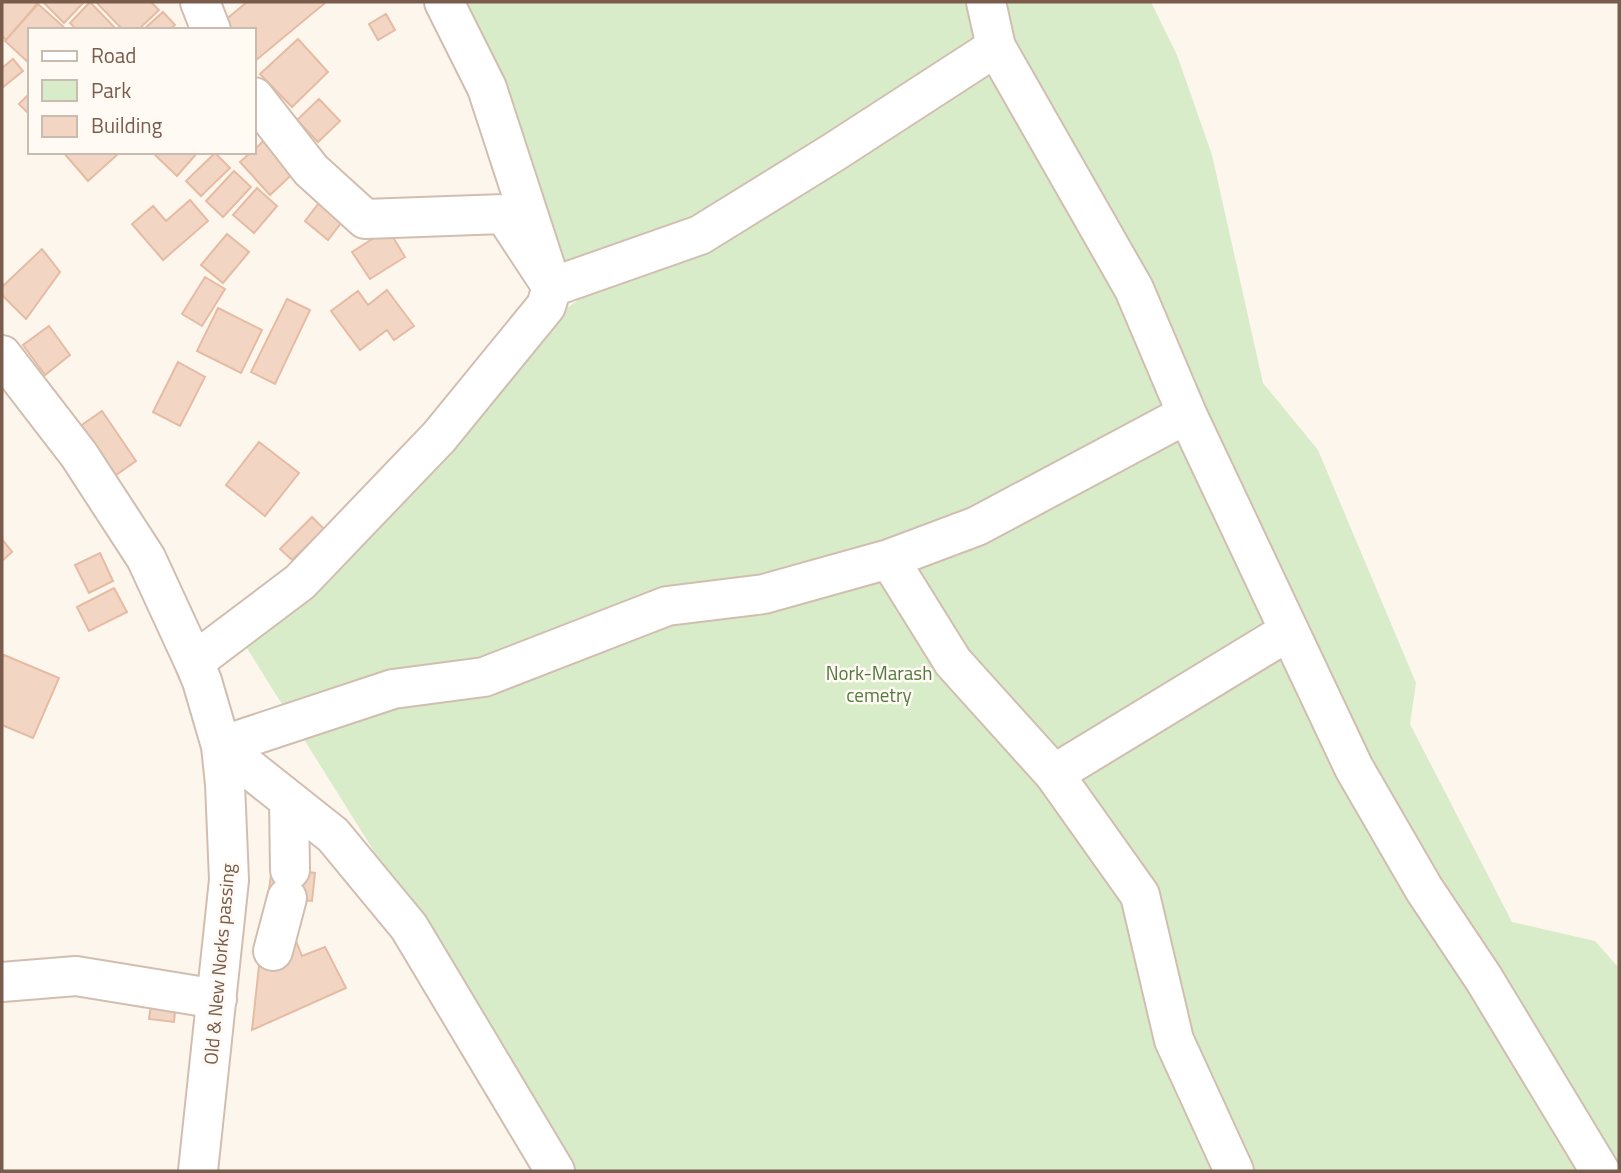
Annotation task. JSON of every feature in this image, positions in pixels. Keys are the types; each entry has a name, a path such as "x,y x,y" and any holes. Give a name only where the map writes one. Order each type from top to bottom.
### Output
{"street":[{"path":"200,2 210,28"},
{"path":"194,662 300,583 439,438 546,306 552,287 486,88 444,2"},
{"path":"986,2 996,47 1134,289 1187,414 1354,768 1424,889 1484,979 1600,1171"},
{"path":"552,287 700,235 996,47"},
{"path":"256,100 312,170 365,219 504,214 552,287"},
{"name":"Old & New Norks passing","path":"2,355 79,455 146,558 202,681 221,746 225,776 229,880 198,1171"},
{"path":"221,746 393,689 484,677 667,606 764,594 889,559 977,526 1187,414"},
{"path":"889,559 953,662 1054,774 1140,895 1174,1040 1234,1171"},
{"path":"1054,774 1289,631"},
{"path":"221,746 332,835 408,927 555,1171"},
{"path":"273,951 289,884 289,800"},
{"path":"2,982 76,976 217,999"}],"green space":[{"name":"Nork-Marash cemetry","path":"457,2 1151,2 1177,55 1212,155 1263,383 1318,450 1416,683 1410,724 1512,922 1595,941 1619,968 1619,1171 574,1171 240,637 550,319 577,301"}],"building":[{"path":"2,2 37,4 6,40 2,36"},
{"path":"43,2 84,2 64,23"},
{"path":"90,2 115,28 75,28 70,23"},
{"path":"96,2 151,2 159,10 140,28 121,28"},
{"path":"247,2 325,3 256,60 256,28 228,28 223,22"},
{"path":"38,4 65,28 28,28 28,62 5,41"},
{"path":"163,12 175,25 171,28 145,28"},
{"path":"386,14 395,30 378,40 369,24"},
{"path":"298,39 328,72 292,107 260,74"},
{"path":"13,59 23,71 2,88 2,68"},
{"path":"28,95 28,113 19,104"},
{"path":"319,99 340,121 318,142 297,120"},
{"path":"272,133 301,166 270,195 240,162 249,154 256,154 256,148"},
{"path":"65,154 118,154 88,181"},
{"path":"154,154 196,154 177,176"},
{"path":"214,154 230,168 201,196 186,181"},
{"path":"234,171 251,187 223,217 206,201"},
{"path":"257,188 277,206 254,233 233,215"},
{"path":"325,195 348,214 328,240 305,221"},
{"path":"190,200 208,221 163,260 132,224 153,206 166,221"},
{"path":"388,229 405,257 370,279 352,252"},
{"path":"227,234 249,252 223,283 201,265"},
{"path":"42,249 60,272 26,319 2,295 2,287"},
{"path":"205,277 225,289 202,326 182,314"},
{"path":"387,290 414,326 394,340 387,330 360,350 331,311 358,291 368,305"},
{"path":"287,299 310,310 275,384 251,372"},
{"path":"218,308 262,330 241,373 197,351"},
{"path":"49,326 70,355 45,375 23,345"},
{"path":"178,362 205,377 180,426 153,412"},
{"path":"102,411 136,461 113,477 79,427"},
{"path":"259,442 299,473 265,516 226,485"},
{"path":"312,517 324,529 292,560 280,549"},
{"path":"2,539 12,552 2,561"},
{"path":"100,553 113,581 89,593 75,565"},
{"path":"114,588 127,612 89,631 77,607"},
{"path":"4,655 59,678 33,738 2,725"},
{"path":"272,868 315,873 312,901 268,896"},
{"path":"296,941 302,956 325,947 346,988 252,1030 260,957"},
{"path":"152,998 176,1001 174,1022 149,1019"}]}
